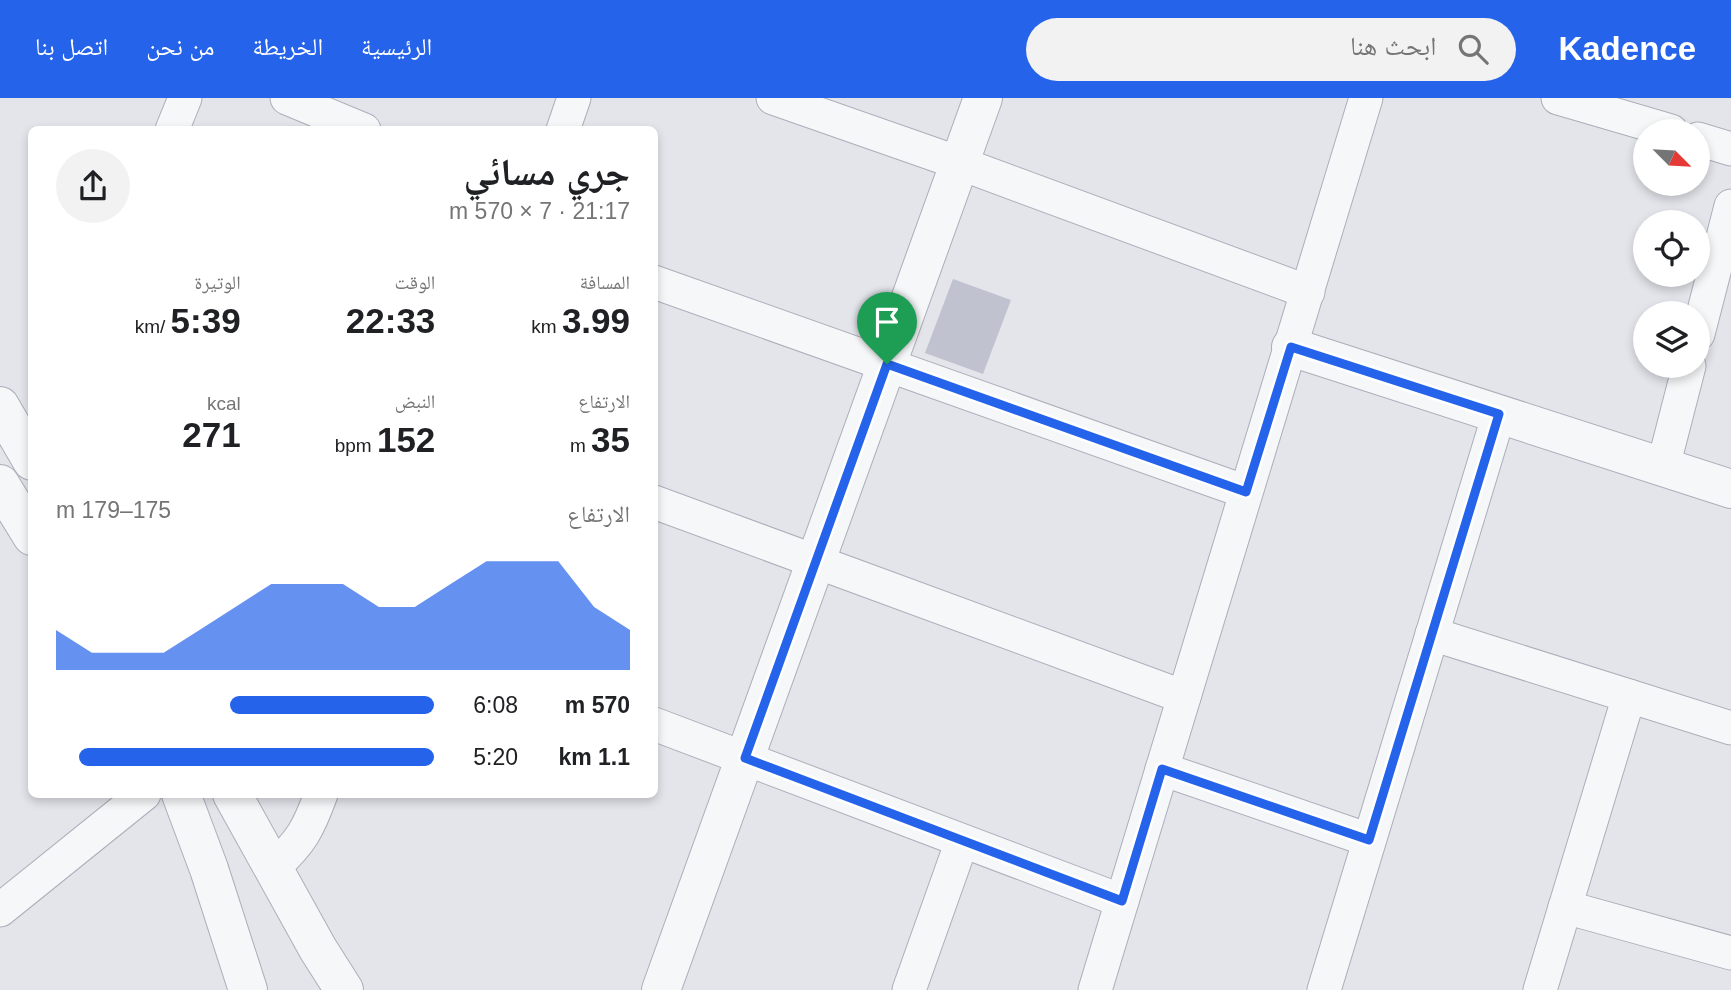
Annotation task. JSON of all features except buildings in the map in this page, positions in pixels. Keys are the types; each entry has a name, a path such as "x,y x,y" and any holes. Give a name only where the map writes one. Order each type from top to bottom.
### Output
{"street":[{"path":"174,126 186,98"},
{"path":"287,98 354,126"},
{"path":"564,126 574,98"},
{"path":"773,98 960,163 1307,292"},
{"path":"661,990 983,98"},
{"path":"1095,990 1366,98"},
{"path":"1578,101 1634,119"},
{"path":"1710,143 1731,149"},
{"path":"1707,301 1731,206"},
{"path":"658,283 1246,492"},
{"path":"1291,347 1731,489"},
{"path":"1662,467 1686,378"},
{"path":"0,405 28,451"},
{"path":"1324,990 1499,414"},
{"path":"0,484 28,530"},
{"path":"658,503 1184,697"},
{"path":"1432,634 1731,728"},
{"path":"1540,990 1629,696"},
{"path":"658,725 1122,901"},
{"path":"1162,769 1369,840"},
{"path":"0,909 139,798"},
{"path":"182,798 209,869 248,990"},
{"path":"234,798 318,949 344,990"},
{"path":"273,868 304,835 319,798"},
{"path":"909,990 962,841"},
{"path":"1565,906 1731,953"}],"route":[{"path":"1291,347 1499,414 1369,840 1162,769 1122,901 745,758 887,364 1246,492 1291,347"}]}
